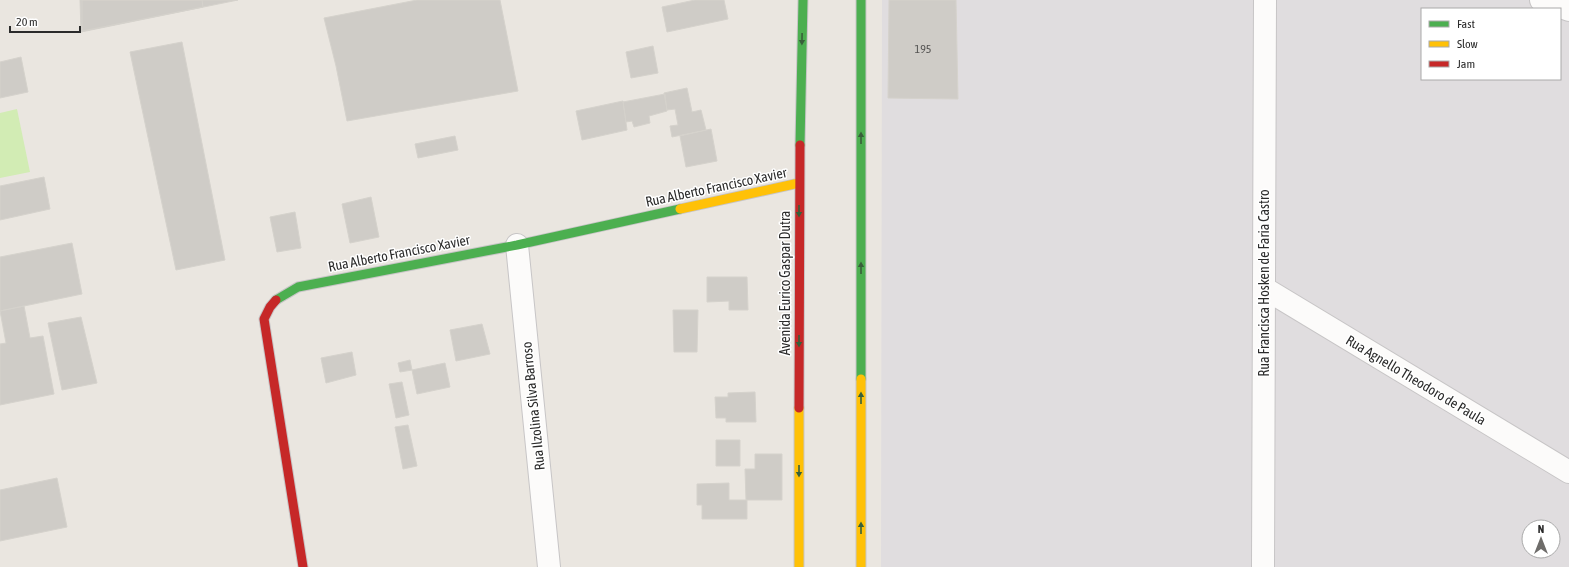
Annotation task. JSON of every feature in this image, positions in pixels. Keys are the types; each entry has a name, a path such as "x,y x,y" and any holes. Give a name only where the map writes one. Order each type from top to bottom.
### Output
{"street":[{"name":"Avenida Eurico Gaspar Dutra","path":"799,567 799,183 803,0"},
{"path":"861,0 861,567"},
{"name":"Rua Francisca Hosken de Faria Castro","path":"1262,567 1265,0"},
{"path":"1541,0 1569,10"},
{"name":"Rua Alberto Francisco Xavier","path":"303,567 264,319 271,304 281,295 298,287 517,245 799,183"},
{"name":"Rua Ilzolina Silva Barroso","path":"517,245 549,567"},
{"name":"Rua Agnello Theodoro de Paula","path":"1264,288 1569,472"}],"shaded area":[{"path":"882,0 1569,0 1569,567 881,567"}],"green space":[{"path":"17,109 30,172 0,178 0,113"}],"building":[{"path":"80,0 238,0 81,32"},
{"path":"82,0 202,0 203,7 82,31"},
{"path":"417,0 500,0 518,91 347,121 336,66 324,18"},
{"path":"695,0 724,0 728,19 667,32 662,7"},
{"path":"889,0 956,0 958,99 888,98"},
{"path":"182,42 225,260 176,270 130,52"},
{"path":"653,46 658,73 631,78 626,52"},
{"path":"21,57 28,92 0,98 0,62"},
{"path":"687,88 692,112 701,110 706,130 672,137 670,126 678,125 675,109 667,110 664,93"},
{"path":"665,94 667,111 649,116 650,123 634,127 632,121 626,122 623,102"},
{"path":"623,101 627,130 582,140 576,111"},
{"path":"711,129 717,161 686,167 680,136"},
{"path":"455,136 458,150 418,158 415,144"},
{"path":"44,177 50,209 0,220 0,186"},
{"path":"371,197 379,237 350,243 342,204"},
{"path":"295,212 301,248 277,252 270,217"},
{"path":"72,243 82,294 0,311 0,257"},
{"path":"707,277 747,277 748,310 729,310 729,301 707,302"},
{"path":"24,306 30,338 43,336 54,394 0,405 0,344 6,343 0,311"},
{"path":"673,310 698,310 697,352 674,352"},
{"path":"81,317 97,383 62,390 48,323"},
{"path":"482,324 490,354 456,361 450,330"},
{"path":"352,352 356,375 326,383 321,358"},
{"path":"410,360 412,370 400,372 398,363"},
{"path":"445,363 450,387 417,394 412,370"},
{"path":"402,382 409,415 396,418 389,384"},
{"path":"755,392 756,422 726,422 726,418 716,418 715,397 728,397 728,393"},
{"path":"408,425 417,466 403,469 395,427"},
{"path":"716,440 740,440 740,466 716,466"},
{"path":"755,454 782,454 782,500 746,500 745,469 755,469"},
{"path":"57,478 67,527 0,541 0,490"},
{"path":"729,483 729,500 747,500 747,519 702,519 702,505 697,505 697,484"}],"traffic: fast":[{"path":"800,145 803,0"},
{"path":"861,0 861,379"},
{"path":"276,300 298,287 517,245 680,209"}],"traffic: slow":[{"path":"680,209 799,183"},
{"path":"861,379 861,567"},
{"path":"799,408 799,567"}],"traffic: jam":[{"path":"799,408 800,145"},
{"path":"276,300 270,307 264,319 303,567"}]}
